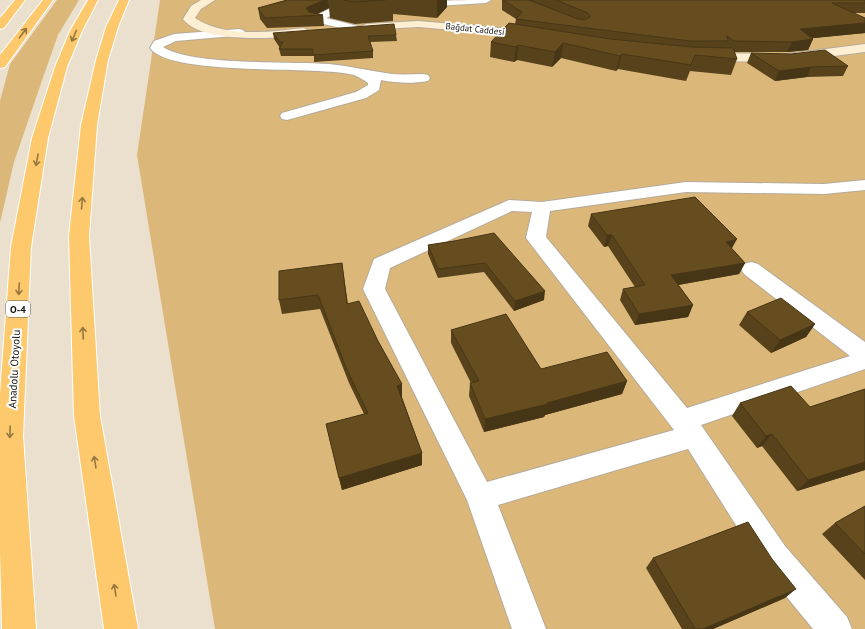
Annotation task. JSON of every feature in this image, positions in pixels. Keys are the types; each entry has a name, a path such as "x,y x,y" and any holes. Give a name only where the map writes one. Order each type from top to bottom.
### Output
{"highway":[{"path":"0,26 20,0"},
{"path":"0,64 48,0"},
{"path":"120,629 88,416 79,236 89,125 102,60 112,27 124,0"},
{"name":"Anadolu Otoyolu","path":"19,629 10,436 21,247 42,131 61,67 76,31 92,1"}],"main road":[{"name":"Bağdat Caddesi","path":"210,0 200,4 192,11 189,19 197,26 216,32 279,34 418,24 490,30 544,38"},
{"path":"695,57 788,58 865,48"}],"street":[{"path":"408,4 486,0"},
{"path":"354,28 315,19 337,9 369,7"},
{"path":"240,33 174,38 158,44 156,48 158,52 170,57 203,62 330,68 394,78 423,78"},
{"path":"287,116 361,95 374,87 375,81 358,72"},
{"path":"529,629 480,497 374,288 381,264 509,205 542,207 686,187 824,189 865,185"},
{"path":"542,207 536,238 688,428 774,557 835,629"},
{"path":"751,269 865,354"},
{"path":"480,497 688,428 865,360"}],"shaded area":[{"path":"57,0 79,0 58,35 14,162 0,223 0,101 10,64"},
{"path":"160,0 865,0 865,629 215,629 137,155"}],"building":[{"path":"287,0 324,0 306,8 309,12 323,15 265,18 258,8"},
{"path":"344,0 385,0 353,2"},
{"path":"503,0 529,0 584,20 590,17 588,13 556,0 865,0 865,3 832,3 865,18 865,23 800,29 813,39 792,42 734,41 727,36 728,41 690,41 516,19 522,12"},
{"path":"509,23 610,39 692,47 733,48 737,59 695,55 691,65 622,54 620,56 563,43 555,52 518,45 516,47 491,42"},
{"path":"394,24 396,35 368,36 373,51 313,55 313,49 279,49 283,42 280,42 273,33"},
{"path":"825,50 848,66 811,67 779,71 751,53 791,54"},
{"path":"695,197 737,239 726,242 745,263 671,275 693,305 639,314 623,289 645,285 612,235 607,235 591,214"},
{"path":"494,233 545,291 515,301 485,263 438,269 428,245"},
{"path":"342,263 347,304 359,301 378,341 402,384 397,386 422,453 339,478 326,424 368,413 347,370 318,295 279,300 279,271"},
{"path":"781,298 815,324 780,340 747,312"},
{"path":"506,314 541,369 607,352 627,381 547,403 548,404 485,419 470,383 479,381 451,330"},
{"path":"791,386 810,407 865,389 865,462 808,480 772,434 766,436 740,403"},
{"path":"865,506 865,554 835,523"},
{"path":"748,522 772,559 796,589 703,629 695,629 653,558"}]}
